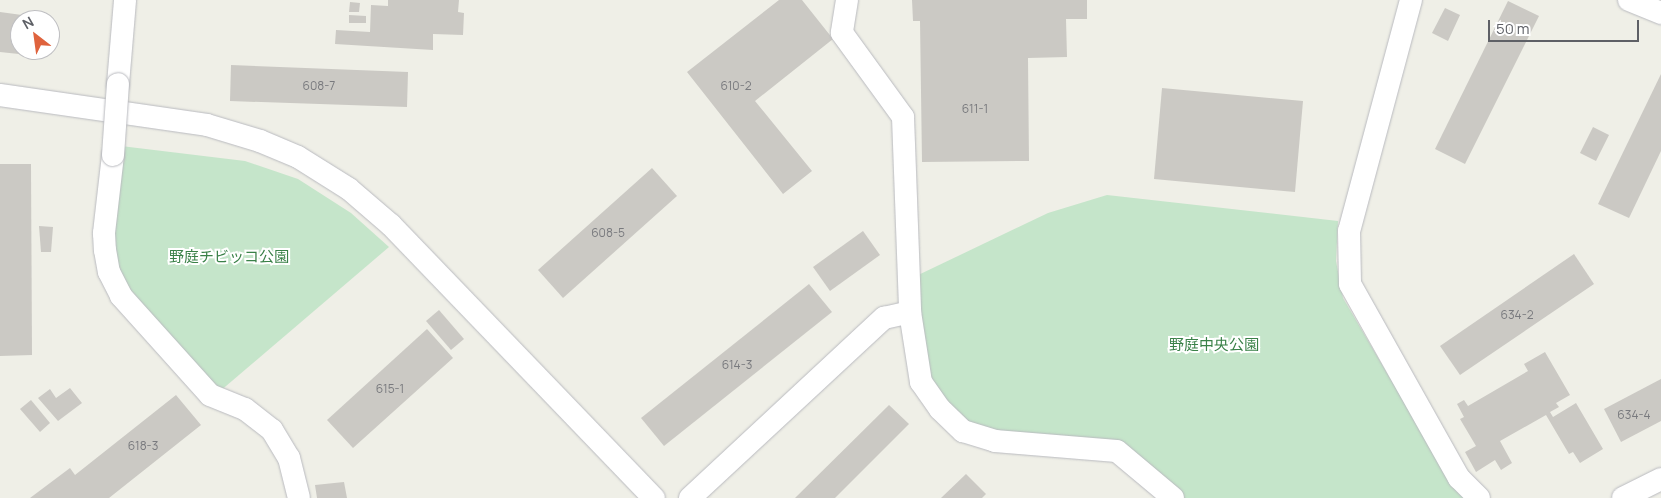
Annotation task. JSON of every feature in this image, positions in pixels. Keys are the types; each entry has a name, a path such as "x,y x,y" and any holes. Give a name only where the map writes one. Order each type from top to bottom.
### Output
{"street":[{"path":"125,0 113,155 104,233 109,272 121,296 210,395 244,409 272,430 288,458 299,498"},
{"path":"848,0 842,33 903,117 910,312 922,382 940,409 963,431 995,441 1116,451 1172,498"},
{"path":"1411,0 1349,231 1350,284 1459,478 1479,498"},
{"path":"1628,0 1661,13"},
{"path":"0,95 207,125 260,141 298,157 349,189 391,225 654,498"},
{"path":"690,498 884,318 910,312"},
{"path":"1623,498 1661,478"}],"green space":[{"name":"野庭チビッコ公園","path":"121,146 245,161 298,179 351,213 389,247 219,392 123,281 111,243"},
{"name":"野庭中央公園","path":"1107,195 1338,221 1336,261 1343,298 1451,482 1464,498 1183,498 1117,445 996,436 968,426 934,387 921,349 914,277 1048,213"}],"building":[{"path":"388,0 459,0 458,12 464,13 463,35 433,34 433,50 335,44 336,30 370,32 371,5 388,6"},
{"path":"779,0 802,0 833,39 755,101 812,171 783,194 687,72"},
{"path":"912,0 1087,0 1087,19 1066,19 1067,57 1028,58 1029,161 922,162 920,21 913,21"},
{"path":"1508,1 1539,16 1465,164 1435,149"},
{"path":"350,2 360,3 359,12 349,12"},
{"path":"1445,8 1460,15 1448,41 1432,33"},
{"path":"0,12 10,13 10,53 0,52"},
{"path":"349,15 366,16 366,23 349,23"},
{"path":"231,65 408,72 407,107 230,101"},
{"path":"1661,74 1661,151 1629,218 1598,204"},
{"path":"1162,88 1303,101 1295,192 1154,179"},
{"path":"1593,127 1609,135 1596,161 1580,153"},
{"path":"0,164 31,164 32,355 0,356"},
{"path":"652,168 677,196 563,298 538,270"},
{"path":"39,226 53,227 51,252 41,252"},
{"path":"863,231 880,255 830,291 813,267"},
{"path":"1574,254 1594,284 1460,375 1440,346"},
{"path":"809,284 832,312 664,446 641,418"},
{"path":"439,310 464,339 451,350 426,321"},
{"path":"427,329 453,358 353,448 327,420"},
{"path":"1545,352 1570,395 1556,403 1559,407 1550,412 1553,417 1576,403 1603,449 1580,463 1573,452 1569,454 1546,415 1500,441 1512,463 1501,470 1495,460 1476,472 1465,452 1476,446 1460,419 1464,417 1457,404 1464,400 1468,406 1528,371 1524,364"},
{"path":"1661,379 1661,421 1621,442 1604,409"},
{"path":"70,388 82,403 58,421 38,398 50,389 56,398"},
{"path":"176,395 201,425 109,498 30,498 70,468 75,475"},
{"path":"31,400 50,423 40,432 20,409"},
{"path":"889,405 909,424 835,498 795,498"},
{"path":"966,474 986,494 982,498 941,498"},
{"path":"344,482 347,498 317,498 315,485"}]}
